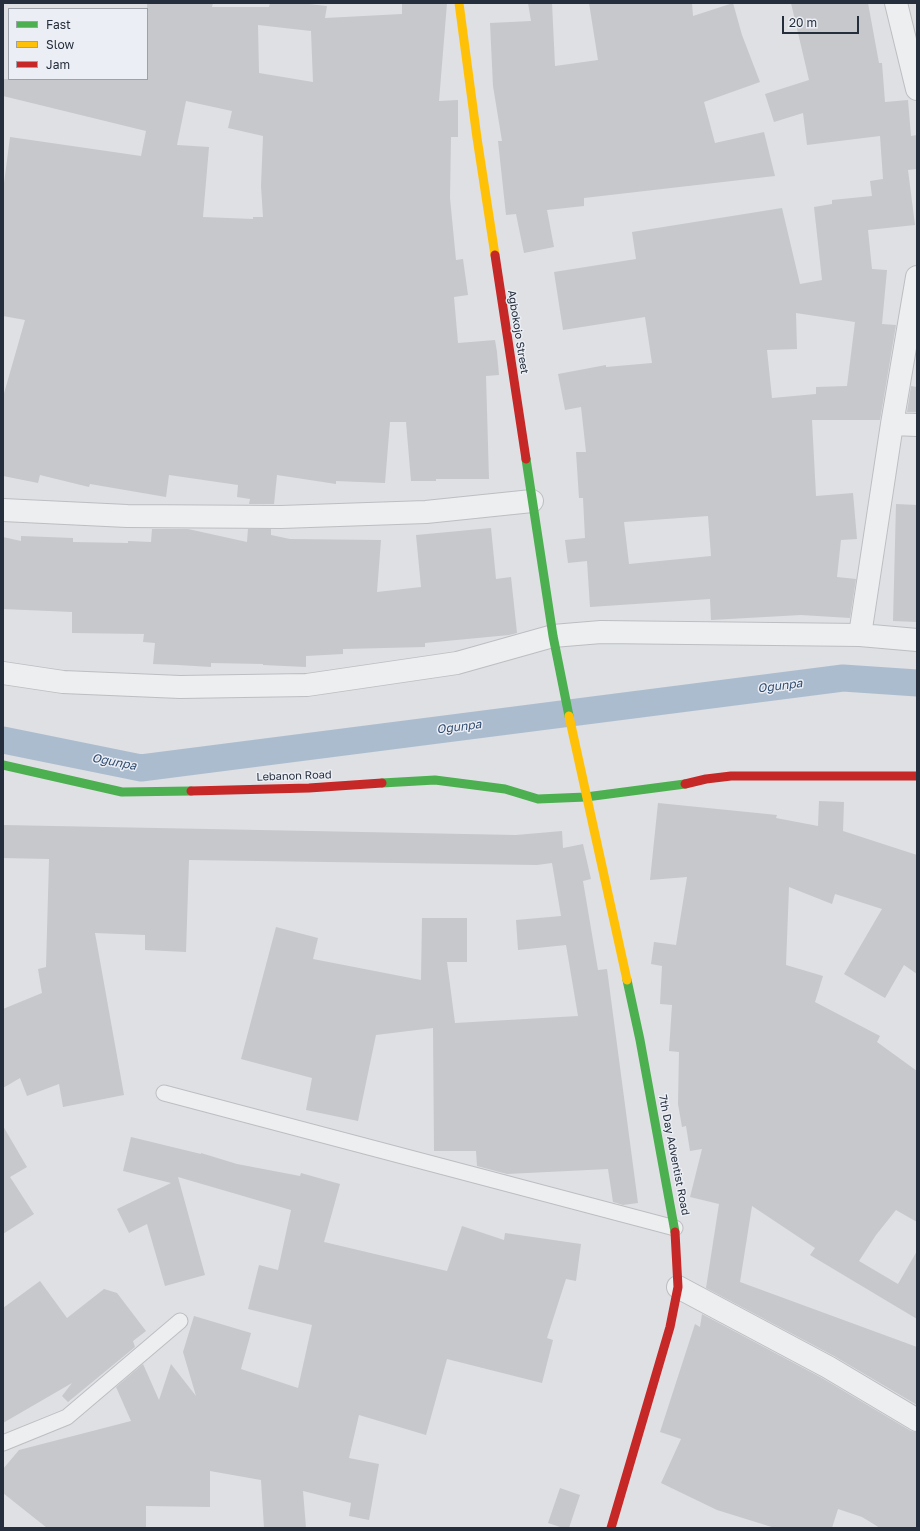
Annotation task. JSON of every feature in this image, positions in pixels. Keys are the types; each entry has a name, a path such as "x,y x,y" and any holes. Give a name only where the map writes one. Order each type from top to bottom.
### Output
{"street":[{"name":"Agbokojo Street","path":"459,3 477,138 553,636 583,784"},
{"path":"896,3 917,89"},
{"path":"860,635 892,424 917,277"},
{"path":"892,424 917,425"},
{"path":"3,510 127,516 281,517 426,512 532,502"},
{"path":"3,673 63,682 172,687 307,685 457,664 553,636 601,632 860,635 917,640"},
{"name":"Lebanon Road","path":"3,765 122,792 310,788 435,780 505,789 538,798 586,797 675,786 706,779 731,776 917,776"},
{"name":"7th Day Adventist Road","path":"583,784 640,1040 675,1228 678,1287 670,1327 611,1528"},
{"path":"678,1287 828,1367 917,1420"}],"lane":[{"path":"164,1093 675,1228"},
{"path":"3,1443 67,1417 180,1321"}],"building":[{"path":"147,3 213,3 212,7 269,7 270,3 300,3 327,6 325,18 402,14 402,3 447,3 439,101 458,100 458,137 451,137 450,198 456,260 463,259 468,295 454,297 458,343 495,340 497,352 499,375 486,376 489,479 436,479 436,481 411,481 406,422 390,422 385,483 336,481 336,484 277,475 274,504 249,504 250,499 237,497 238,485 169,475 166,497 90,484 89,487 40,475 38,483 3,476 3,397 25,320 3,316 3,191 10,137 141,156 146,131 3,96 3,79 148,80","holes":["258,25 311,31 313,82 259,73","186,101 232,111 228,128 263,136 261,186 263,217 253,217 253,219 203,217 209,147 177,145"]},
{"path":"528,3 552,3 555,66 598,60 589,3 692,3 693,16 733,3 742,35 760,82 704,102 715,143 764,132 775,176 584,198 584,206 547,210 554,247 524,253 516,214 506,215 498,141 502,141 493,86 490,23 531,21"},
{"path":"791,3 868,3 879,63 882,63 885,102 908,100 911,136 917,135 917,169 908,170 915,225 868,230 872,269 887,270 882,324 896,325 880,420 812,420 816,496 853,493 857,539 841,540 837,577 856,579 850,618 801,615 711,620 710,599 590,607 587,561 568,563 565,540 585,538 583,498 579,498 576,452 586,452 581,407 565,410 558,374 606,365 606,367 652,363 645,317 563,330 554,272 636,259 632,232 782,208 800,284 822,280 814,207 832,204 832,200 872,196 870,181 883,179 880,136 807,145 803,113 774,122 765,94 809,80","holes":["796,313 855,322 847,386 816,387 816,394 772,398 767,350 797,349","708,516 711,556 629,564 624,522"]},
{"path":"911,386 917,387 917,412 907,412"},
{"path":"896,504 917,505 917,622 893,621"},
{"path":"491,528 496,579 511,577 517,633 509,635 425,643 425,647 343,649 343,654 306,656 306,667 211,663 211,667 153,664 155,643 143,642 144,634 72,633 72,612 3,609 3,537 21,541 21,536 73,538 73,542 128,543 128,541 151,542 152,529 188,529 247,542 248,529 271,529 271,535 290,539 381,540 377,592 421,587 416,535"},
{"path":"819,801 844,802 843,831 917,855 917,974 904,965 885,998 844,974 882,909 835,894 832,904 789,887 786,965 823,976 815,1002 880,1036 877,1042 917,1071 917,1222 896,1210 876,1235 859,1261 898,1284 917,1251 917,1319 810,1255 815,1248 752,1206 740,1282 917,1347 917,1405 834,1356 706,1288 719,1204 690,1197 702,1149 690,1151 686,1126 682,1127 678,1104 679,1052 669,1051 672,1005 660,1004 662,966 651,964 654,942 676,945 687,877 650,880 658,803 777,815 776,818 818,826"},
{"path":"3,825 516,835 562,831 563,848 583,844 591,879 583,881 598,970 607,969 638,1203 623,1205 613,1202 608,1169 507,1174 477,1166 476,1151 434,1151 433,1028 376,1035 358,1121 306,1110 312,1078 241,1059 276,927 318,938 313,959 421,980 422,918 467,918 467,962 447,962 455,1023 578,1016 566,945 518,950 516,920 561,916 552,863 537,865 189,860 186,952 145,950 145,935 95,933 124,1095 63,1107 59,1084 27,1096 20,1078 3,1088 3,1009 42,993 38,969 46,967 49,859 3,858"},
{"path":"3,1126 27,1167 10,1177 34,1214 3,1234"},
{"path":"131,1137 201,1153 237,1164 300,1176 301,1173 340,1184 324,1242 447,1271 462,1226 504,1240 505,1233 581,1244 576,1281 566,1279 547,1338 553,1340 542,1383 447,1359 426,1435 359,1415 349,1458 379,1464 369,1520 349,1516 351,1503 303,1491 306,1528 264,1528 261,1480 210,1471 210,1507 146,1506 146,1528 47,1528 3,1493 3,1469 19,1450 131,1421 116,1387 143,1364 159,1400 171,1364 196,1396 183,1352 194,1316 251,1333 241,1369 298,1388 312,1325 248,1309 259,1265 278,1270 291,1210 178,1177 205,1275 165,1286 147,1224 129,1233 117,1209 171,1183 123,1171"},
{"path":"40,1281 67,1318 104,1289 117,1293 146,1331 133,1341 135,1347 68,1402 62,1396 72,1383 3,1423 3,1308"},
{"path":"702,1314 822,1378 911,1431 917,1432 917,1528 880,1528 862,1517 838,1509 832,1528 775,1528 717,1510 661,1483 681,1439 660,1432 695,1324 700,1327"},
{"path":"560,1488 580,1495 569,1528 563,1528 548,1523"}],"waterway":[{"name":"Ogunpa","path":"3,740 141,768 843,678 917,683"}],"traffic: fast":[{"path":"526,459 553,636 569,716"},
{"path":"3,765 122,792 191,791"},
{"path":"382,783 435,780 505,789 538,799 586,797 685,784"},
{"path":"627,980 640,1040 675,1232"}],"traffic: slow":[{"path":"459,3 477,138 495,255"},
{"path":"569,716 627,980"}],"traffic: jam":[{"path":"495,255 526,459"},
{"path":"685,784 706,779 731,776 917,776"},
{"path":"191,791 309,788 382,783"},
{"path":"611,1528 670,1327 678,1287 675,1232"}]}
